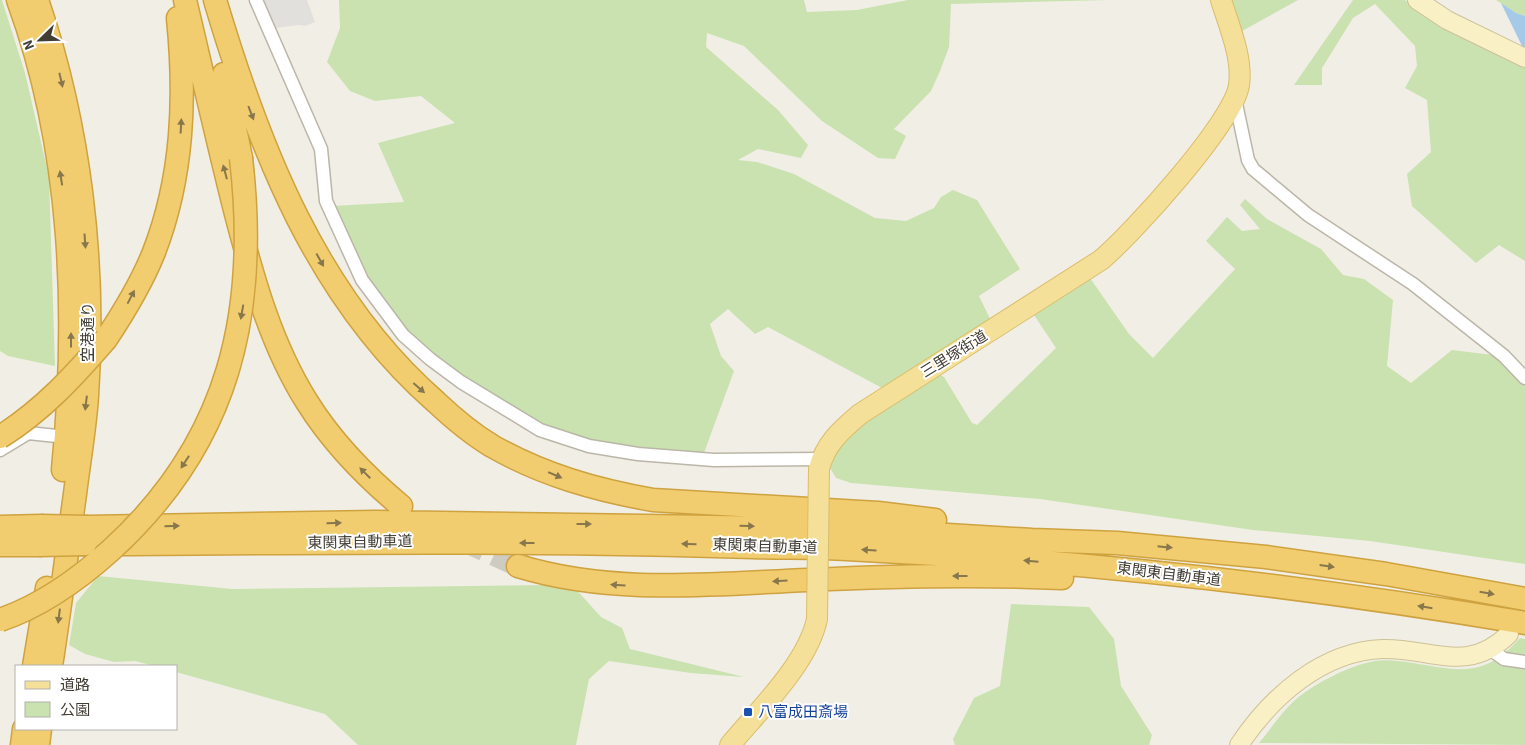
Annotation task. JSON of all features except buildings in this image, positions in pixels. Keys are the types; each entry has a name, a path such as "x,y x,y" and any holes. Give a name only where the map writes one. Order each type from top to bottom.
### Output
{"highway":[{"name":"空港通り","path":"18,0 48,104 66,221 71,324 66,437 54,536 34,665"},
{"name":"空港通り","path":"37,0 56,62 76,154 84,212 88,329 87,396 51,665"},
{"path":"0,437 27,419 62,389 106,339 123,313 153,254 171,194 177,166 182,103 176,0"},
{"path":"185,0 216,135 254,280 271,329 291,374 330,436 370,479 401,506"},
{"path":"0,620 79,578 144,518 176,477 205,428 231,361 244,301 247,224 238,135 206,0"},
{"path":"215,0 235,70 268,154 302,226 326,270 369,333 413,383 458,422 490,445 570,482 653,500 878,513 1117,543"},
{"name":"東関東自動車道","path":"87,536 375,522 623,524 849,529 1117,543 1285,560 1428,581 1525,599"},
{"name":"東関東自動車道","path":"0,527 40,536 691,544 842,548 1126,568 1340,595 1517,628"},
{"name":"東関東自動車道","path":"0,545 40,536"},
{"path":"518,566 552,576 624,585 690,585 882,576 1018,576 1340,595"},
{"path":"22,745 24,730"},
{"path":"38,745 40,730"}],"main road":[{"name":"三里塚街道","path":"820,464 830,443 860,414 1066,284 1101,260 1122,242 1217,128 1235,99 1239,87 1239,64 1221,0"},
{"path":"730,745 802,658 814,633 817,619 820,464"}],"street":[{"path":"256,0 321,149 326,201 362,280 403,335 430,359 461,382 540,430 589,446 638,454 714,460 820,464"},
{"path":"1417,0 1447,20 1525,58"},
{"path":"1235,99 1248,160 1253,169 1308,215 1413,284 1504,356 1525,378"},
{"path":"0,450 28,433 66,437"},
{"path":"1238,745 1268,708 1289,687 1337,659 1355,653 1385,649 1464,658 1490,649 1517,628"},
{"path":"1490,649 1504,659 1525,662"}],"green space":[{"path":"0,0 2,0 25,73 49,177 55,366 8,356 0,351"},
{"path":"339,0 804,0 807,12 857,10 908,0 1108,0 951,4 949,47 931,91 894,129 906,136 895,159 878,158 822,121 744,46 707,33 706,47 778,110 808,145 801,158 758,149 738,160 757,162 794,174 875,218 906,221 934,208 941,197 953,190 977,200 1020,269 979,296 991,321 884,389 768,327 755,334 728,309 710,324 721,356 734,371 704,453 634,449 569,435 523,415 432,356 400,325 374,292 333,206 404,202 378,143 455,123 421,96 375,101 350,91 327,62 340,28"},
{"path":"1231,0 1298,0 1242,31"},
{"path":"1353,0 1405,0 1418,10 1525,66 1525,261 1499,245 1476,263 1412,206 1407,174 1431,152 1427,100 1405,88 1417,66 1415,46 1375,4 1353,18 1322,68 1322,85 1294,85"},
{"path":"1496,0 1525,0 1525,16 1516,13"},
{"path":"1245,199 1267,219 1321,249 1343,275 1364,279 1393,300 1387,366 1411,383 1452,350 1493,355 1525,383 1525,564 1370,541 1253,530 1040,499 851,483 836,478 829,466 844,436 937,373 944,377 972,423 977,425 1056,348 1032,312 1090,278 1129,334 1153,358 1235,269 1206,241 1227,217 1242,231 1260,229 1240,205"},
{"path":"98,576 232,589 548,585 574,587 601,617 622,628 630,649 744,677 691,673 609,661 589,679 576,745 358,745 325,714 178,673 178,665 151,665 135,661 114,662 85,654 69,645 76,603"},
{"path":"1011,604 1089,607 1114,639 1121,686 1152,735 1149,745 955,745 953,739 974,698 1000,686"},
{"path":"1520,638 1525,639 1525,745 1259,743 1293,702 1310,689 1343,671 1365,663 1384,660 1458,669 1483,666 1507,651"}],"shaded area":[{"path":"263,0 307,0 315,22 305,26 275,28"}],"water":[{"path":"1501,3 1516,13 1525,16 1525,52"}],"tunnel":[{"path":"464,541 518,566"}],"place":[{"name":"八富成田斎場","path":"748,712"}]}
